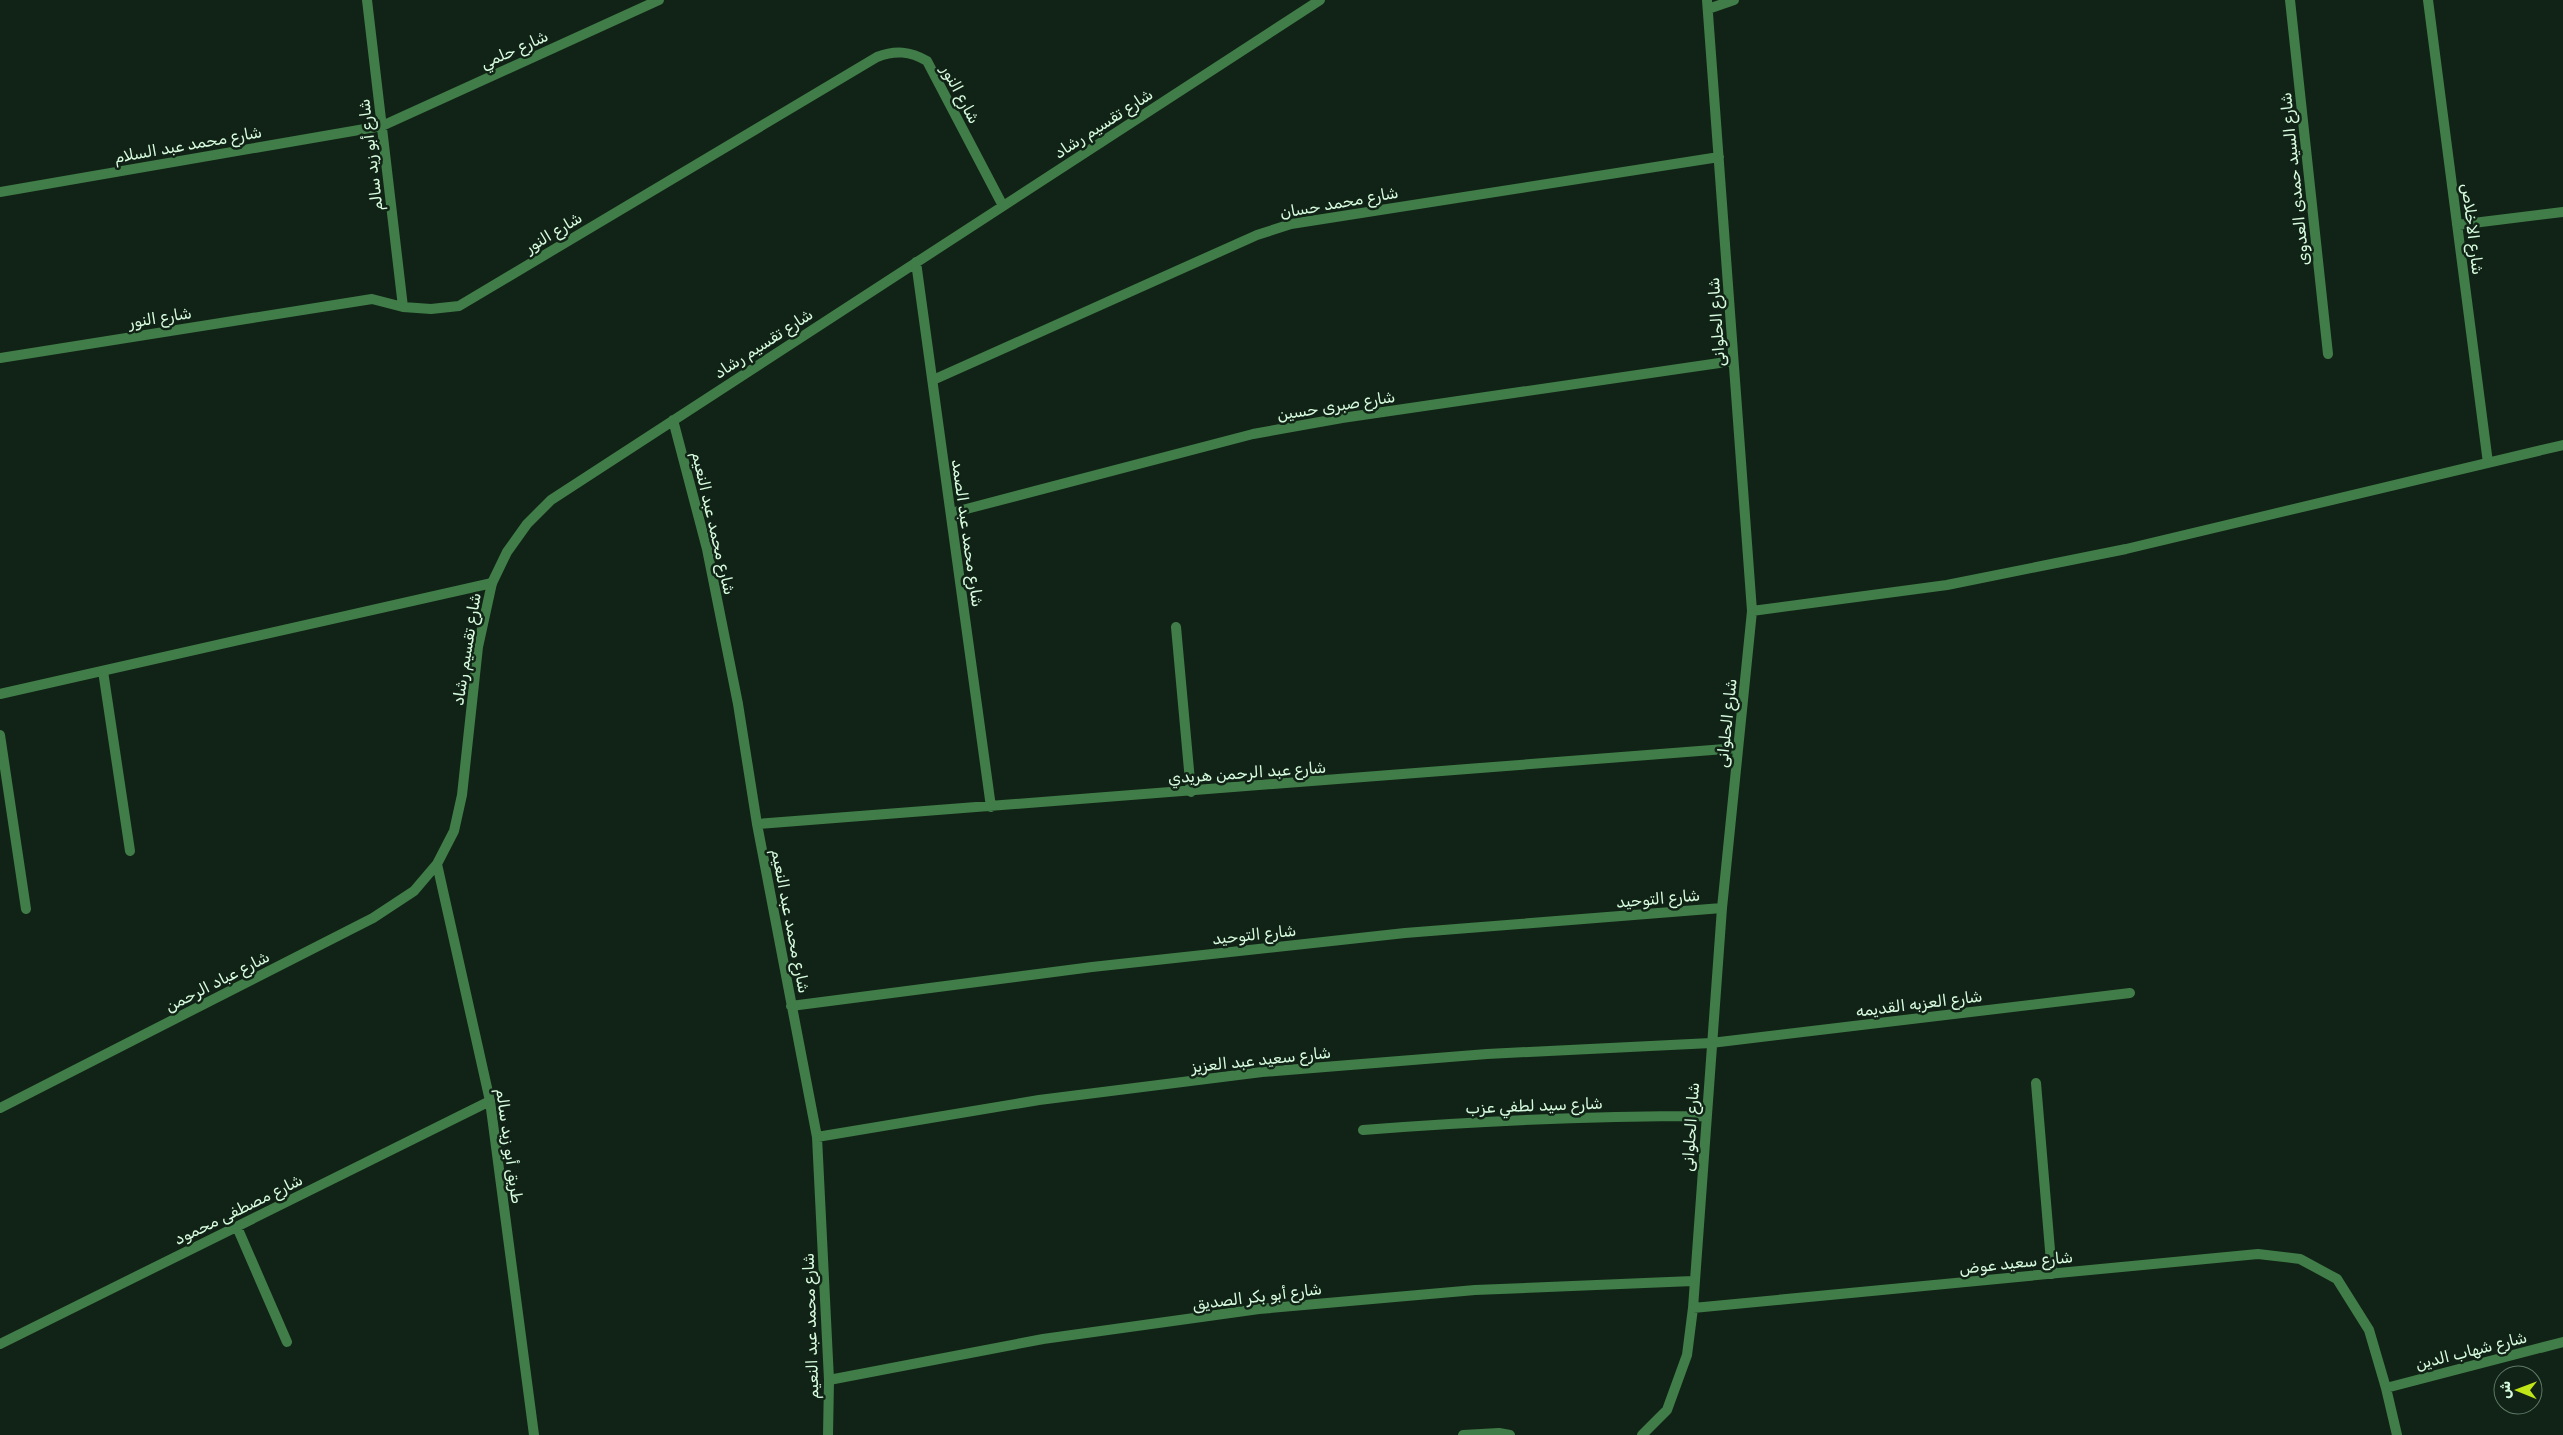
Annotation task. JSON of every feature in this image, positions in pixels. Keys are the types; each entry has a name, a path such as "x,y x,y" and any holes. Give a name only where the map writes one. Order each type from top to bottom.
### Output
{"street":[{"name":"شارع أبو زيد سالم","path":"367,0 403,307"},
{"name":"شارع حلمي","path":"382,126 659,0"},
{"name":"شارع تقسيم رشاد","path":"438,864 454,831 462,795 478,647 492,583 507,552 527,524 552,500 673,420 1320,0"},
{"path":"1708,4 1734,0"},
{"name":"شارع السيد حمدى العدوى","path":"2290,0 2328,354"},
{"name":"شارع الاخلاص","path":"2428,0 2488,463"},
{"name":"شارع الحلوانى","path":"1642,1435 1667,1410 1687,1355 1693,1308 1693,1281 1722,908 1752,611 1708,4"},
{"name":"شارع النور","path":"0,358 372,299 403,307 431,309 459,306 868,62 889,52 916,54 926,62 1003,206"},
{"name":"شارع محمد عبد السلام","path":"0,192 382,126"},
{"name":"شارع محمد حسان","path":"933,380 1257,235 1291,224 1719,157"},
{"path":"2457,225 2563,212"},
{"name":"شارع محمد عبد الصمد","path":"916,262 991,807"},
{"name":"شارع صبرى حسين","path":"951,513 1253,434 1351,417 1733,361"},
{"name":"شارع محمد عبد النعيم","path":"673,420 707,549 738,704 757,824 816,1137 829,1380 828,1435"},
{"path":"1752,611 1966,581 2126,549 2563,445"},
{"path":"0,694 492,583"},
{"path":"1176,627 1191,792"},
{"path":"103,671 130,851"},
{"path":"0,735 26,908"},
{"name":"شارع عبد الرحمن هريدي","path":"757,824 1191,792 1738,748"},
{"name":"طريق أبو زيد سالم","path":"438,864 490,1101 532,1434"},
{"name":"شارع عباد الرحمن","path":"0,1108 373,918 414,891 438,864"},
{"name":"شارع التوحيد","path":"792,1006 1092,966 1405,933 1722,908"},
{"name":"شارع العزبه القديمه","path":"1711,1043 2130,993"},
{"name":"شارع سعيد عبد العزيز","path":"816,1137 1039,1100 1262,1072 1487,1054 1711,1043"},
{"path":"2036,1083 2052,1274"},
{"name":"شارع مصطفى محمود","path":"0,1344 490,1101"},
{"name":"شارع سيد لطفي عزب","path":"1363,1130 1553,1118 1706,1116"},
{"path":"237,1226 287,1342"},
{"name":"شارع سعيد عوض","path":"1693,1308 2258,1254 2300,1259 2338,1280 2369,1330 2386,1388"},
{"name":"شارع أبو بكر الصديق","path":"829,1380 1043,1339 1259,1309 1475,1290 1693,1281"},
{"name":"شارع شهاب الدين","path":"2386,1388 2563,1342"},
{"path":"2386,1388 2397,1435"},
{"path":"1463,1435 1499,1432 1510,1435"}]}
